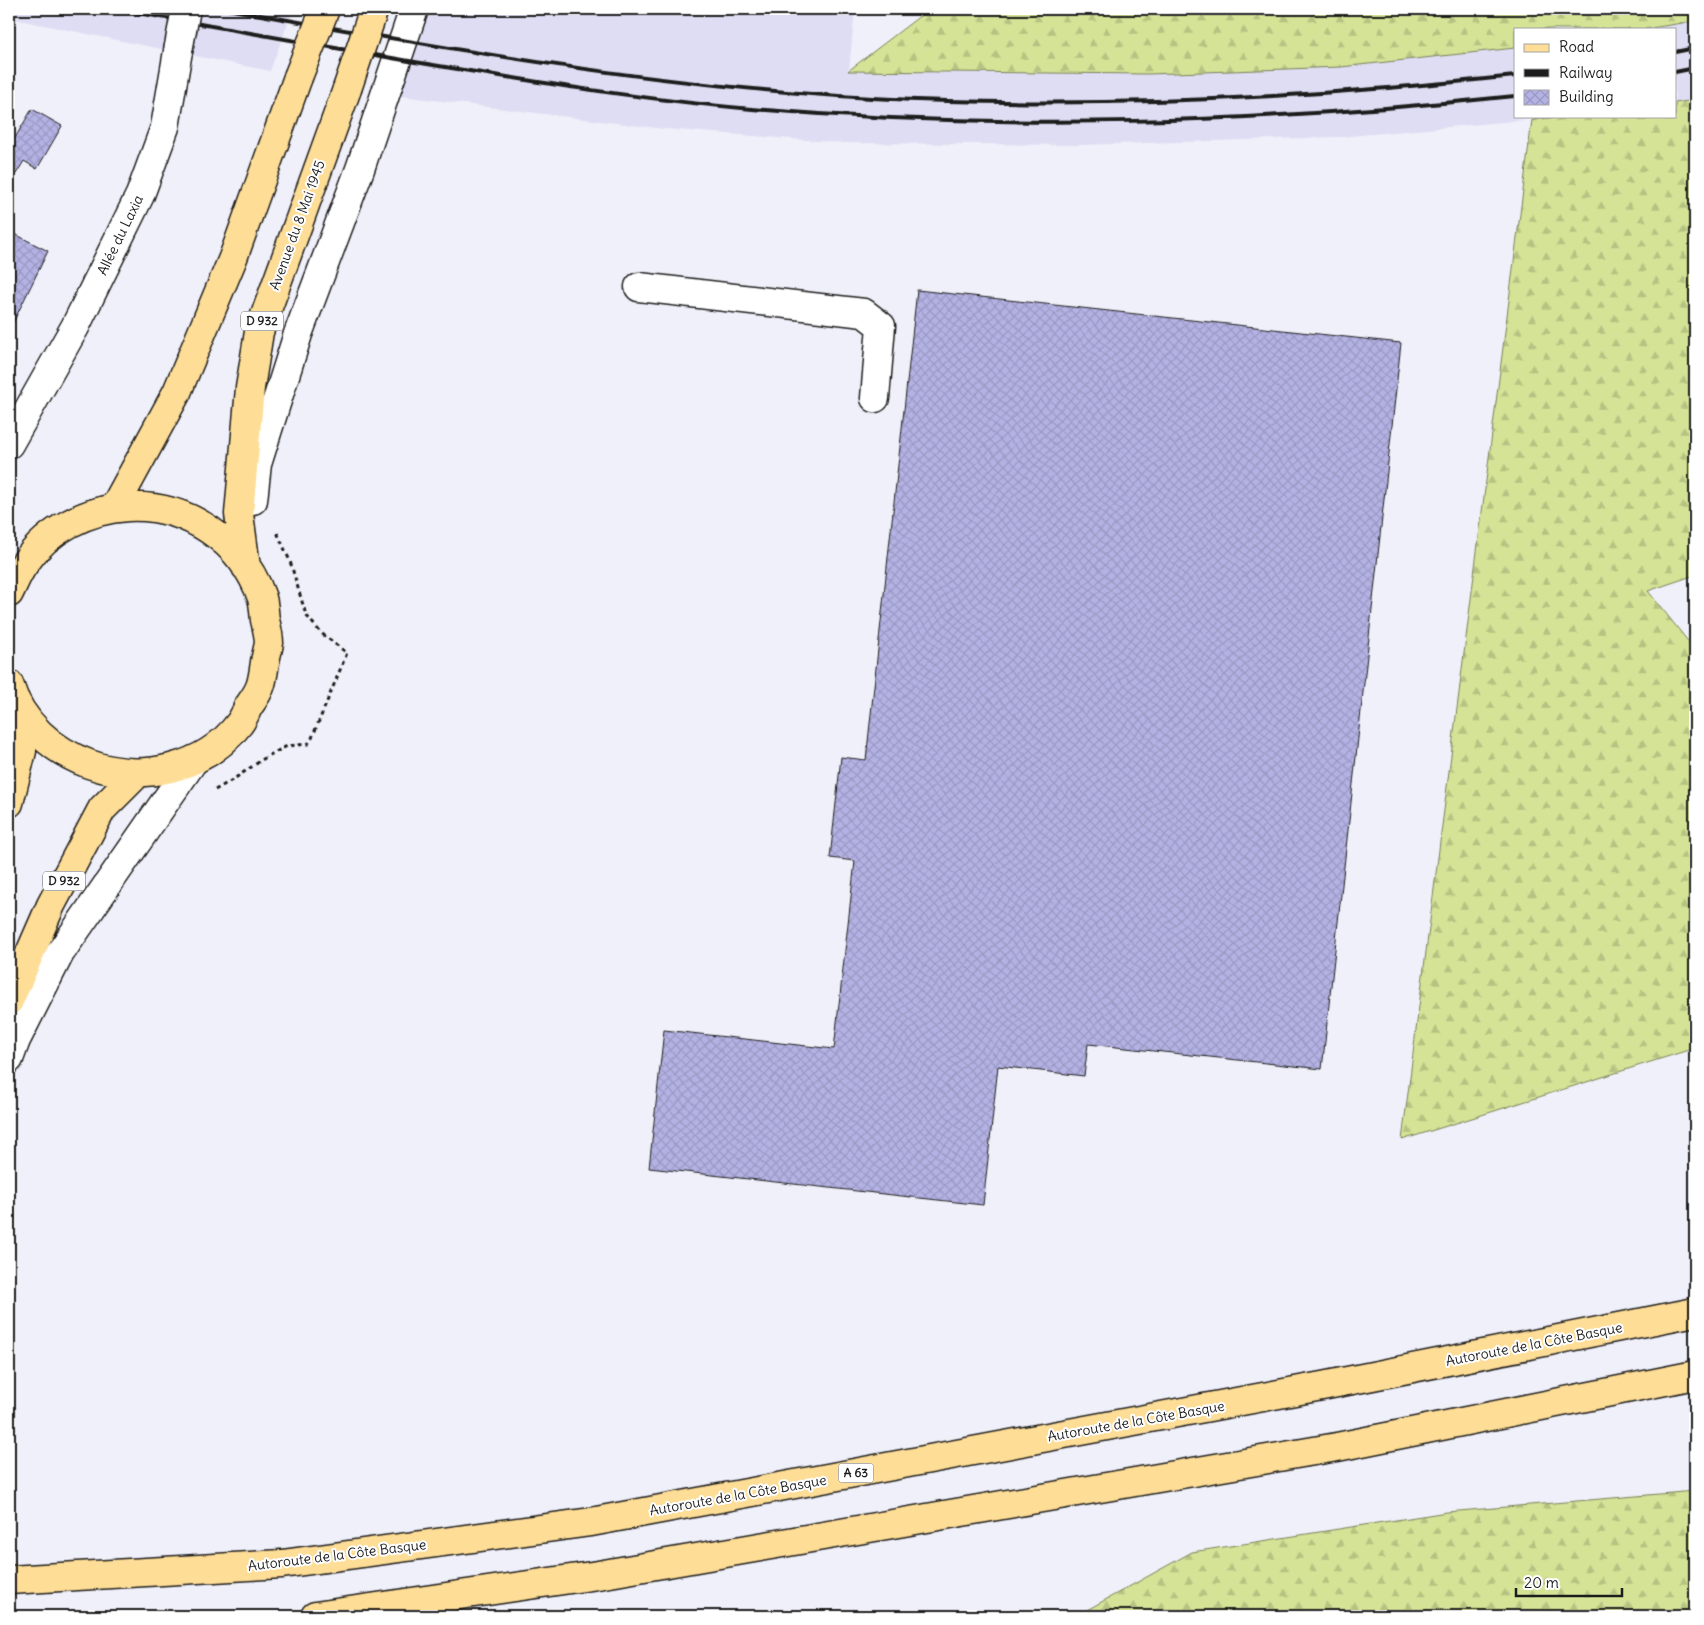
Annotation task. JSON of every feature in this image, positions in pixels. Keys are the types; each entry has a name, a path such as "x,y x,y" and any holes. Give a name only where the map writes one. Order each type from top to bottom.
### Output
{"main road":[{"path":"114,508 177,392 233,258 298,77 325,9"},
{"name":"Avenue du 8 Mai 1945","path":"246,567 239,514 250,388 259,332 374,9"},
{"path":"9,593 25,562 49,536 79,518 114,508 144,506 181,515 203,525 227,543 246,567 262,599 269,642 261,685 239,724 218,744 194,760 166,770 138,773 104,770 72,758 44,738 13,695"},
{"path":"9,803 22,751 13,695"},
{"name":"D 932","path":"9,1001 51,905 102,809 138,773"},
{"name":"Autoroute de la Côte Basque","path":"9,1580 282,1564 591,1522 1322,1386 1695,1312"},
{"path":"314,1616 598,1575 1337,1447 1695,1375"}],"street":[{"name":"Allée du Laxia","path":"9,444 75,326 140,195 165,127 186,9"},
{"path":"246,567 257,464 298,334 360,169 414,9"},
{"path":"638,287 864,313 881,326 875,398"},
{"path":"9,1059 16,1040 60,953 194,760"}],"path":[{"path":"213,791 266,757 287,746 308,744 347,653 321,633 306,615 290,561 276,529"}],"shaded area":[{"path":"9,9 293,9 270,71 9,18"},
{"path":"378,9 855,9 849,71 1148,74 1341,67 1514,48 1514,118 1544,118 1340,137 1080,145 844,143 664,129 385,94 418,17"},
{"path":"1695,21 1695,100 1676,103 1676,28 1651,28"}],"green space":[{"path":"929,9 1695,9 1695,21 1651,28 1514,28 1514,48 1341,67 1148,74 848,71"},
{"path":"1695,100 1695,575 1648,591 1695,650 1695,1048 1402,1140 1532,120 1549,118 1676,118 1676,103"},
{"path":"1695,1491 1695,1616 1076,1616 1192,1552 1447,1512"}],"building":[{"path":"32,109 62,126 37,169 24,161 16,174 9,169 9,148"},
{"path":"9,231 48,251 9,331"},
{"path":"917,290 1401,343 1322,1069 1088,1044 1084,1076 998,1066 983,1205 649,1168 664,1030 834,1049 855,861 830,858 841,757 866,760"}],"railway":[{"path":"116,9 409,61 580,88 709,105 848,116 1039,122 1134,121 1324,113 1514,96"},
{"path":"227,9 387,38 548,64 710,85 872,98 1033,102 1194,100 1354,91 1514,76"},
{"path":"1676,52 1695,48"},
{"path":"1676,72 1695,68"}]}
